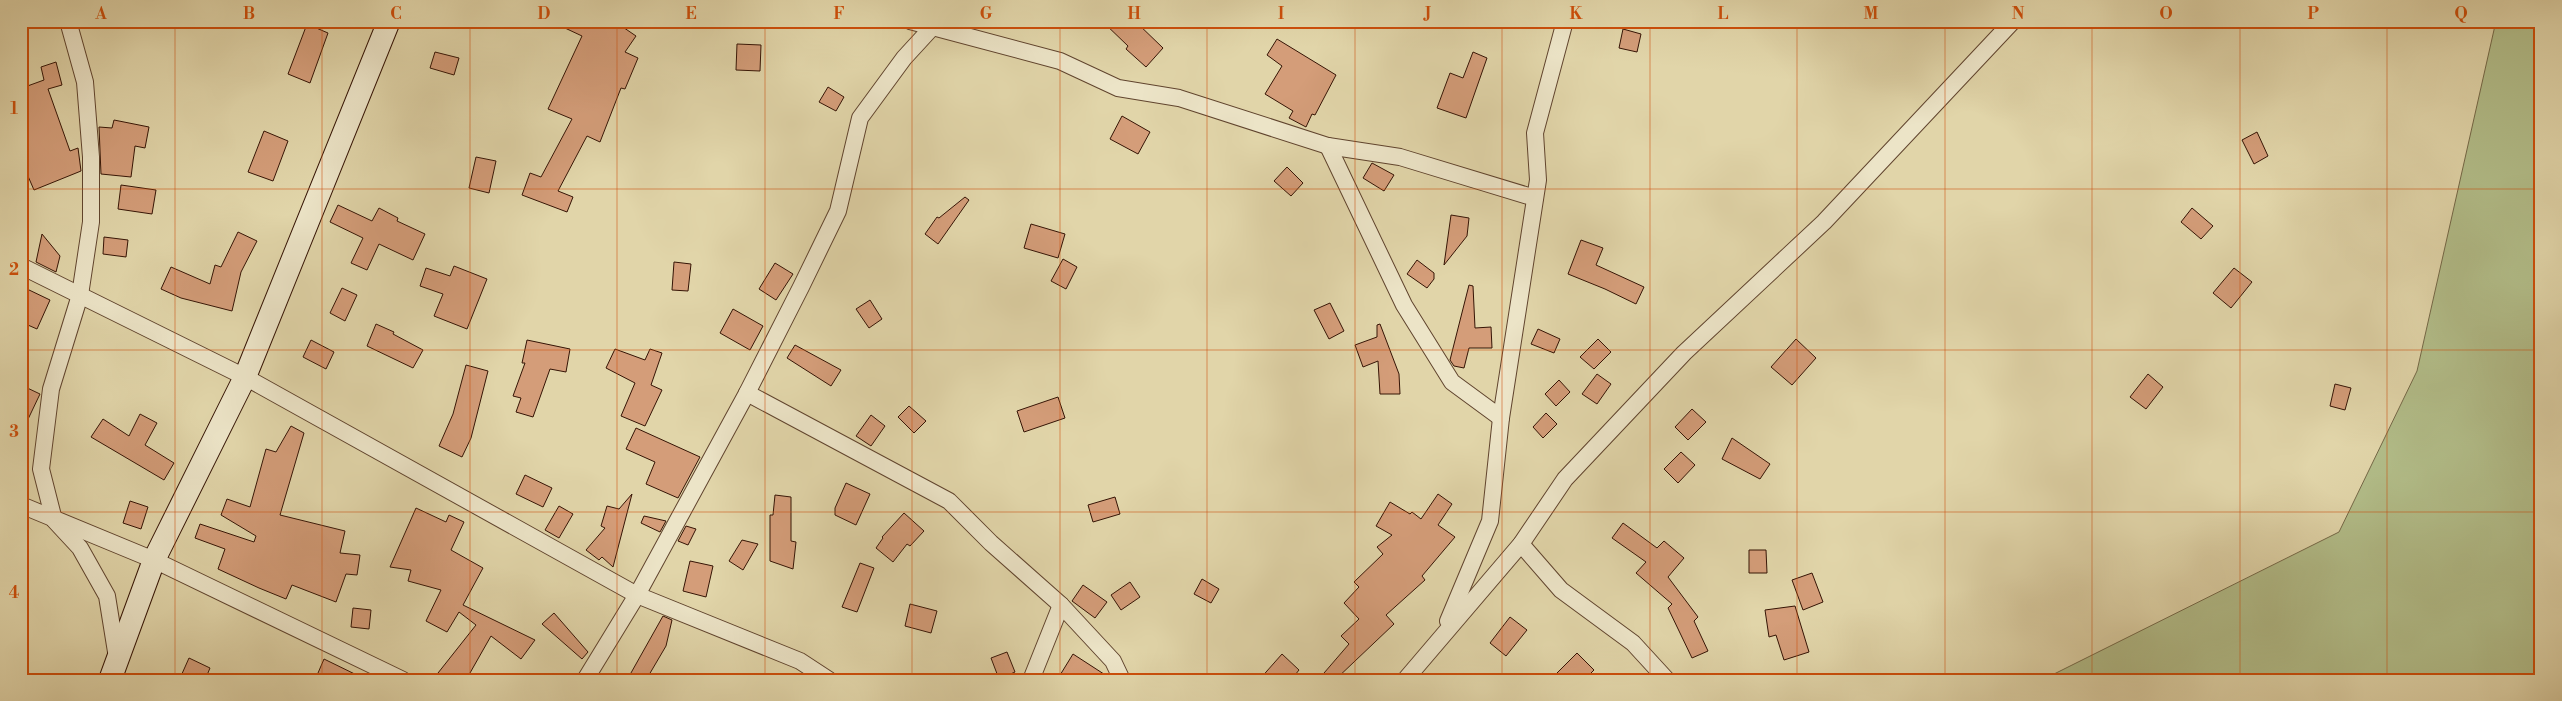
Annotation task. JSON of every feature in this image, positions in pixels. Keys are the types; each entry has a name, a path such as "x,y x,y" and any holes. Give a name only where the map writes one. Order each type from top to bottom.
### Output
{"main road":[{"path":"114,670 154,560 245,377 389,21"}],"street":[{"path":"68,21 85,82 90,157 91,222 80,295 51,389 41,469 54,520 80,548 107,596 114,670"},
{"path":"910,21 935,25 1060,61 1118,88 1179,98 1328,146 1400,157 1535,198"},
{"path":"1443,635 1490,521 1501,418 1538,180 1535,133 1565,21"},
{"path":"1405,680 1521,544 1565,479 1684,353 1824,222 2013,21"},
{"path":"585,680 637,595 747,393 838,211 860,118 904,58 935,25"},
{"path":"1328,146 1404,305 1452,382 1501,418"},
{"path":"21,266 245,377 637,595 800,661 829,680"},
{"path":"747,393 948,501 991,543 1061,605 1113,661 1122,680"},
{"path":"21,505 154,560 404,680"},
{"path":"1521,544 1561,590 1633,643 1667,680"},
{"path":"1031,680 1061,605"}],"green space":[{"path":"2496,21 2541,21 2541,680 2042,680 2339,532 2417,371"}],"building":[{"path":"550,21 614,21 636,36 625,52 638,58 625,89 621,88 600,142 587,136 558,191 573,197 567,212 522,195 530,173 541,177 572,119 548,109 582,36"},
{"path":"1102,21 1135,21 1163,48 1146,67 1126,49 1128,46"},
{"path":"307,24 328,33 310,83 288,74"},
{"path":"1623,29 1641,34 1637,52 1619,48"},
{"path":"1277,39 1336,75 1315,115 1312,114 1306,127 1289,118 1293,111 1265,94 1282,66 1267,55"},
{"path":"737,44 761,45 760,71 736,70"},
{"path":"435,52 459,58 454,75 430,68"},
{"path":"1473,52 1487,58 1466,118 1437,108 1450,73 1463,78"},
{"path":"56,62 62,85 48,89 70,151 78,148 81,171 34,190 21,160 21,105 27,103 22,88 44,80 41,67"},
{"path":"828,87 844,97 836,111 819,102"},
{"path":"1122,116 1150,132 1138,154 1110,139"},
{"path":"114,120 149,127 145,148 135,146 131,177 101,174 99,127 112,128"},
{"path":"264,131 288,141 273,181 248,172"},
{"path":"2257,132 2268,156 2254,164 2242,140"},
{"path":"476,157 496,161 489,193 469,188"},
{"path":"1372,163 1394,175 1384,191 1363,178"},
{"path":"1287,167 1303,183 1291,196 1274,181"},
{"path":"121,185 156,190 152,214 118,209"},
{"path":"965,197 969,200 938,244 925,234 937,217 939,218"},
{"path":"338,205 372,221 379,208 398,218 397,221 425,234 413,260 379,244 367,270 351,263 363,238 330,222"},
{"path":"2192,208 2213,226 2201,239 2181,222"},
{"path":"1451,215 1469,218 1467,236 1444,265"},
{"path":"1031,224 1065,234 1058,258 1024,248"},
{"path":"238,232 257,241 241,272 232,311 181,298 161,289 171,267 210,284 215,265 221,267"},
{"path":"42,234 60,256 56,272 36,262"},
{"path":"104,237 128,240 126,257 103,254"},
{"path":"1581,240 1603,248 1596,265 1644,287 1636,304 1568,274"},
{"path":"1063,259 1077,267 1066,289 1051,281"},
{"path":"1417,260 1434,273 1434,279 1427,288 1407,274"},
{"path":"674,262 691,264 688,291 672,290"},
{"path":"775,263 793,274 776,300 759,289"},
{"path":"454,266 487,279 467,329 434,316 443,294 420,286 426,268 450,276"},
{"path":"2234,268 2252,282 2231,308 2213,293"},
{"path":"1469,285 1473,286 1475,328 1491,327 1492,348 1469,348 1464,368 1454,366 1450,360"},
{"path":"342,288 357,295 345,321 330,313"},
{"path":"27,289 50,300 37,329 21,322 21,302"},
{"path":"870,300 882,319 869,328 856,309"},
{"path":"1330,303 1344,331 1329,339 1314,310"},
{"path":"733,309 763,326 750,350 720,333"},
{"path":"376,324 394,332 393,334 423,350 413,368 367,346"},
{"path":"1380,324 1399,374 1400,394 1380,394 1378,361 1363,367 1355,345 1377,337 1377,325"},
{"path":"1538,329 1560,339 1554,353 1531,344"},
{"path":"1598,339 1611,352 1594,369 1580,357"},
{"path":"1796,339 1816,358 1792,385 1771,367"},
{"path":"311,340 334,352 326,369 303,357"},
{"path":"527,340 570,349 566,372 550,369 533,417 516,412 521,398 513,396 525,363 522,363"},
{"path":"795,345 841,370 831,386 787,358"},
{"path":"615,349 645,360 650,349 662,353 651,385 662,390 645,426 621,416 635,383 606,368"},
{"path":"466,365 488,371 471,438 462,457 439,446 453,414"},
{"path":"1597,374 1611,384 1597,404 1582,394"},
{"path":"2148,374 2163,387 2146,409 2130,397"},
{"path":"1559,380 1570,392 1556,406 1545,394"},
{"path":"2335,384 2351,388 2345,410 2330,406"},
{"path":"21,385 40,394 21,434"},
{"path":"1058,397 1065,418 1024,432 1017,411"},
{"path":"909,406 926,421 914,433 898,417"},
{"path":"1692,409 1706,422 1688,440 1675,427"},
{"path":"1546,413 1557,424 1543,438 1533,427"},
{"path":"140,414 157,423 145,445 174,463 164,480 91,437 103,419 129,436"},
{"path":"871,415 885,426 871,446 856,436"},
{"path":"291,426 304,433 280,515 345,531 340,553 360,555 357,575 346,574 336,602 292,585 286,599 259,588 218,569 225,549 195,538 200,524 254,542 256,536 221,515 227,499 250,507 266,449 276,452"},
{"path":"636,428 700,457 678,498 646,484 655,462 626,449"},
{"path":"1732,438 1770,464 1760,479 1722,459"},
{"path":"1681,452 1695,465 1678,483 1664,469"},
{"path":"525,475 552,488 543,507 516,494"},
{"path":"846,483 870,494 856,525 835,515 835,508"},
{"path":"632,494 613,567 602,557 599,560 586,550 605,528 601,526 607,506 619,509"},
{"path":"1438,494 1452,504 1438,525 1455,537 1422,576 1425,580 1386,615 1394,624 1335,680 1318,680 1349,644 1341,636 1359,619 1344,603 1359,587 1354,582 1383,554 1377,547 1392,535 1376,526 1390,502 1410,514 1412,512 1421,519"},
{"path":"775,495 791,497 791,541 796,542 793,569 770,561 770,515 773,515"},
{"path":"1115,497 1120,514 1093,522 1088,505"},
{"path":"130,501 148,507 141,529 123,523"},
{"path":"559,506 573,514 559,538 545,530"},
{"path":"416,508 446,522 449,515 464,522 451,550 483,568 463,605 535,640 521,659 491,636 466,680 449,680 438,673 476,625 459,612 447,632 426,621 441,590 408,581 411,570 390,567"},
{"path":"904,513 924,531 910,546 907,544 893,562 876,548 882,537"},
{"path":"644,516 666,521 660,532 641,523"},
{"path":"1623,523 1657,548 1664,541 1684,558 1668,577 1698,617 1694,621 1708,651 1692,658 1668,608 1672,604 1636,573 1646,562 1612,538"},
{"path":"686,526 696,529 688,545 678,541"},
{"path":"742,540 758,544 743,570 729,561"},
{"path":"1749,550 1766,550 1767,573 1749,573"},
{"path":"690,561 713,566 706,597 683,591"},
{"path":"860,563 874,568 857,612 842,607"},
{"path":"1812,573 1823,602 1803,610 1792,580"},
{"path":"1202,579 1219,589 1211,603 1194,594"},
{"path":"1130,582 1140,597 1121,610 1111,595"},
{"path":"1083,585 1107,602 1095,618 1072,601"},
{"path":"910,604 937,611 931,633 905,626"},
{"path":"1795,606 1809,652 1784,660 1776,635 1769,637 1765,610"},
{"path":"353,608 371,610 369,629 351,627"},
{"path":"554,613 588,652 582,659 542,624"},
{"path":"663,616 672,620 666,646 646,680 627,680"},
{"path":"1510,617 1527,630 1506,656 1490,643"},
{"path":"1007,652 1015,672 999,679 991,658"},
{"path":"1577,653 1594,670 1584,680 1550,680"},
{"path":"1073,654 1110,678 1111,680 1057,680"},
{"path":"1282,654 1299,670 1291,680 1259,680"},
{"path":"189,658 210,668 205,680 190,680 181,676"},
{"path":"324,659 367,680 315,680"}]}
